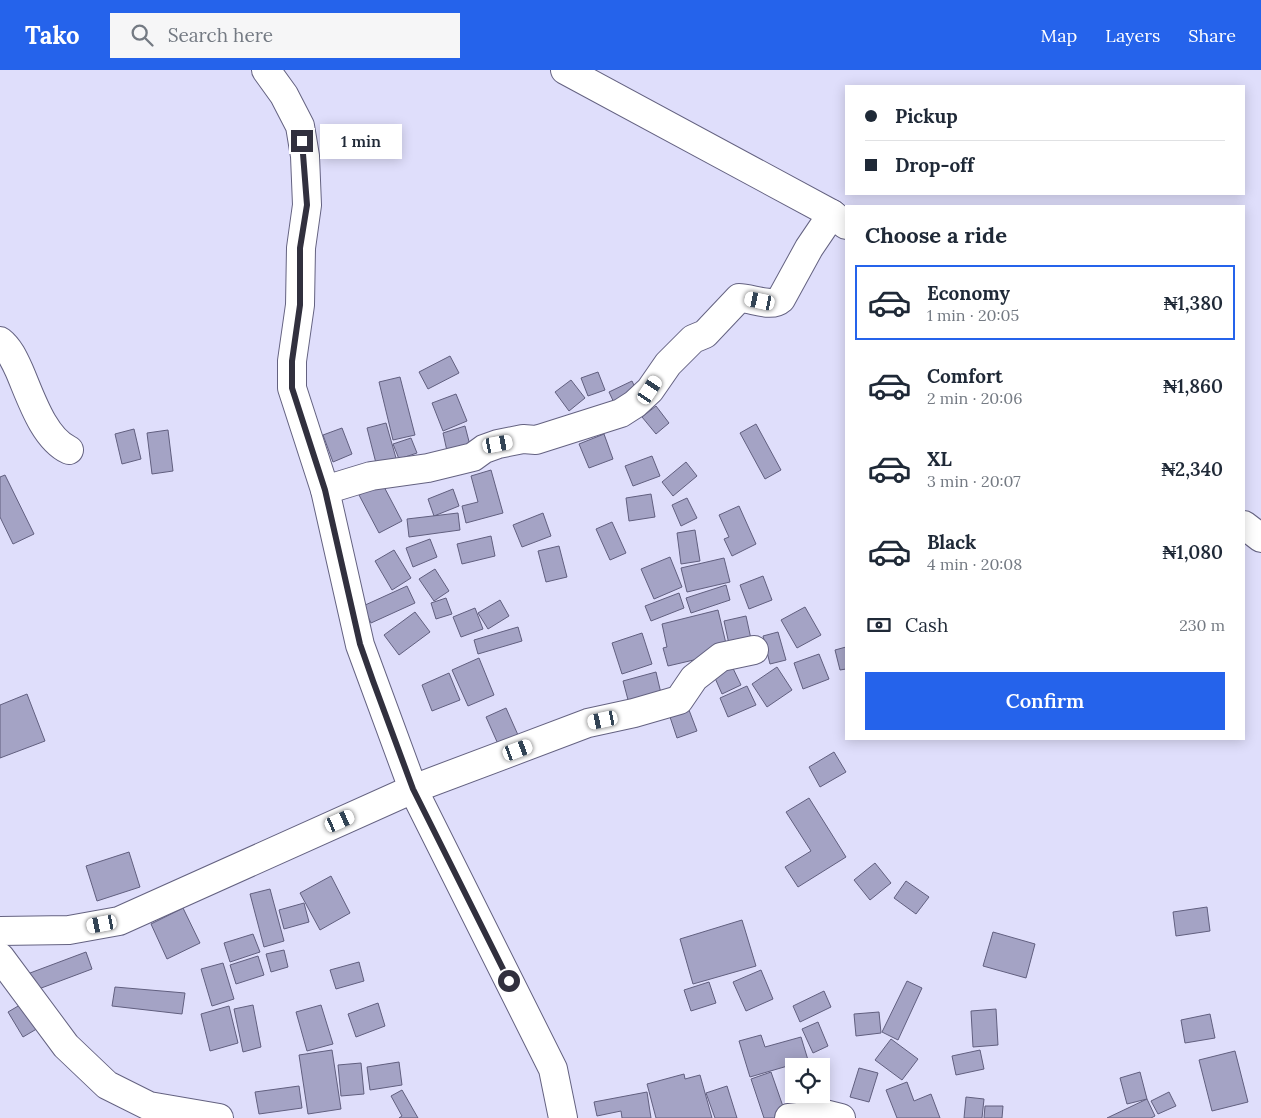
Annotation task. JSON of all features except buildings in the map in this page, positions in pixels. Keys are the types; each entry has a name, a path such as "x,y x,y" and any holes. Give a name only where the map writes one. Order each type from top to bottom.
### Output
{"street":[{"path":"266,70 284,95 300,126 304,156 307,205 300,248 300,305 292,361 292,388 325,490 360,644 413,789 553,1069 563,1118"},
{"path":"325,490 371,476 428,468 474,457 498,444 523,439 536,440 621,413 635,404 650,390 674,358 693,339 705,334 739,298 772,303 776,303 781,299 809,248 839,220 565,70"},
{"path":"0,340 14,360 45,427 61,446 70,450"},
{"path":"1245,526 1261,538"},
{"path":"0,931 69,930 119,921 413,789 588,723 634,713 679,700 694,678 720,657 754,650"},
{"path":"0,957 66,1046 107,1085 150,1106 219,1118"},
{"path":"790,1118 826,1114 841,1118"}],"route":[{"path":"302,141 307,205 300,248 300,305 292,361 292,388 325,490 360,644 373,681 413,789 509,981"}]}
